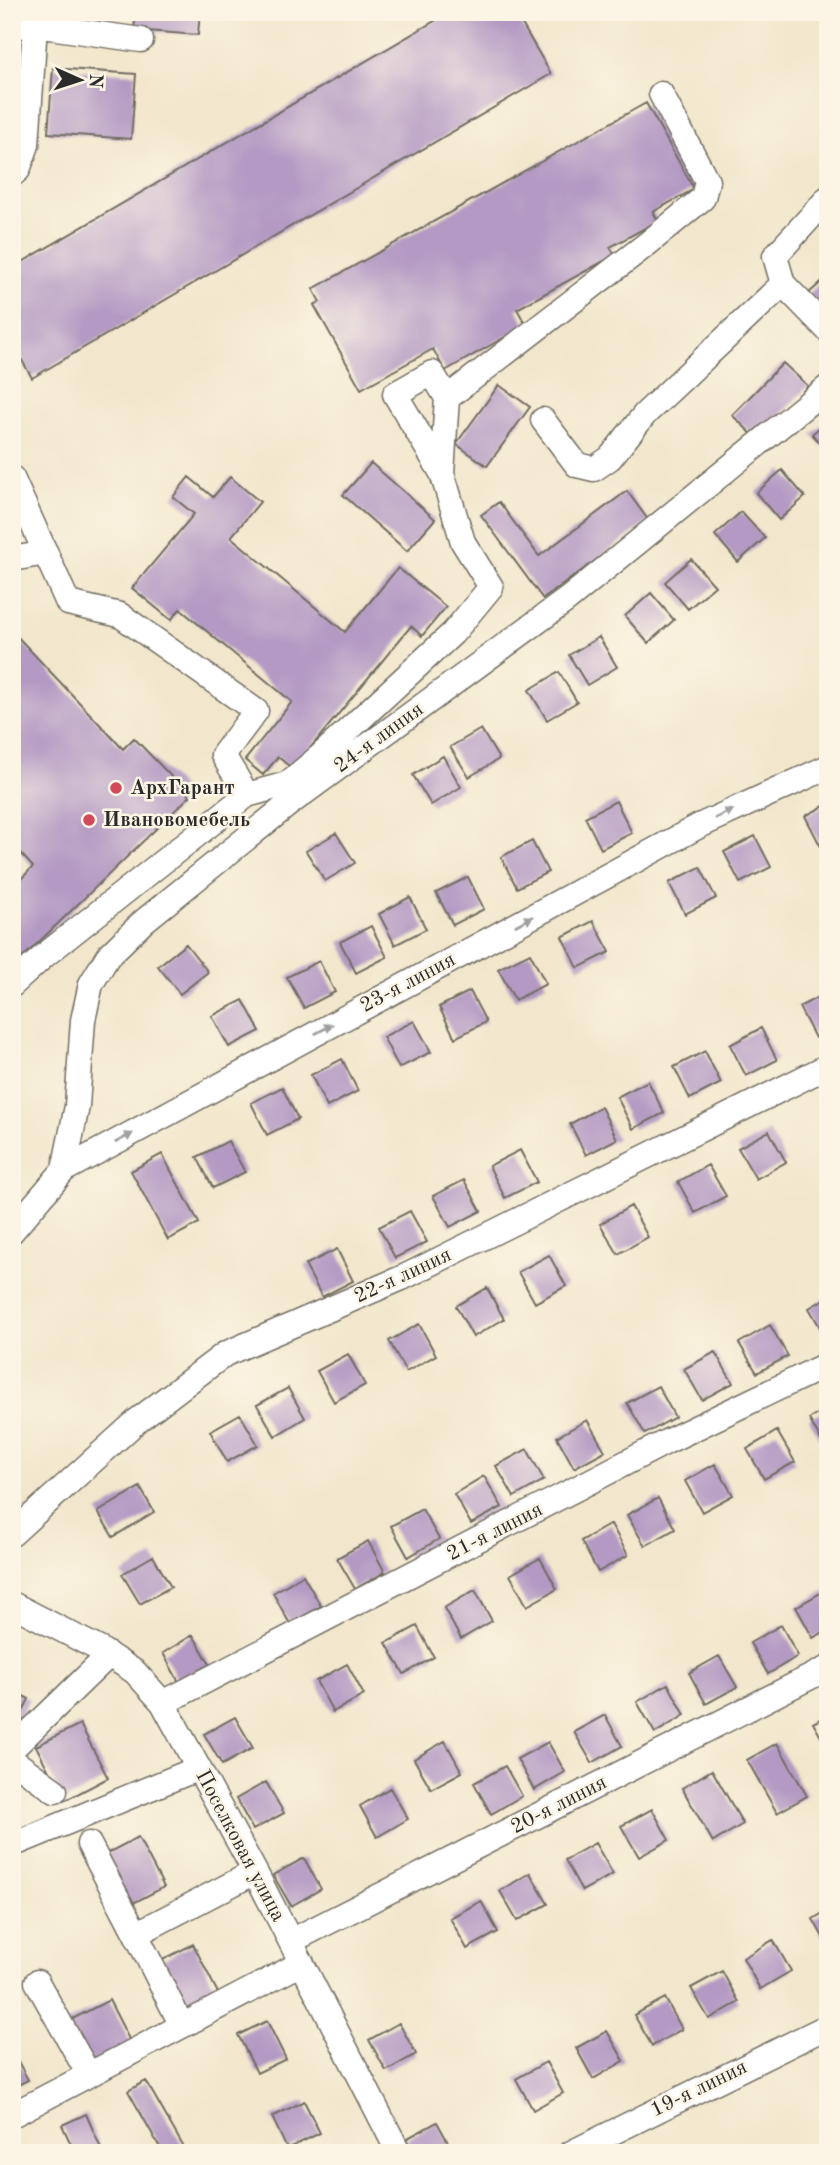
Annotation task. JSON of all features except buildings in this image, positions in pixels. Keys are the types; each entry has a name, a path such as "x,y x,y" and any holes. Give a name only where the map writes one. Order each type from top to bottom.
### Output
{"street":[{"path":"12,175 18,170 27,145 23,25 141,40"},
{"path":"447,398 648,244 703,198 706,181 661,94"},
{"path":"828,198 775,256 783,284 828,330"},
{"path":"543,420 577,465 594,469 610,458 645,415 783,284"},
{"path":"12,985 55,947 247,795 286,784 318,758 453,633 491,587 463,542 442,473 395,394 432,373 447,398 442,473"},
{"name":"24-я линия","path":"64,1170 77,1106 83,1020 91,984 108,956 144,921 290,803 568,599 828,387"},
{"path":"12,478 68,603 120,615 256,711 223,755 247,795"},
{"path":"12,559 46,552"},
{"name":"23-я линия","path":"12,1231 64,1170 699,826 828,767"},
{"name":"22-я линия","path":"12,1534 138,1420 225,1354 404,1277 828,1066"},
{"name":"21-я линия","path":"163,1703 666,1442 828,1364"},
{"name":"Поселковая улица","path":"12,1604 135,1672 163,1703 255,1872 399,2153"},
{"path":"12,1749 109,1656"},
{"name":"20-я линия","path":"12,2115 182,2026 296,1952 828,1668"},
{"path":"12,1760 55,1791"},
{"path":"12,1845 199,1768"},
{"path":"89,1844 182,2026"},
{"path":"136,1934 255,1872"},
{"path":"37,1982 89,2075"},
{"name":"19-я линия","path":"571,2153 828,2026"}],"place":[{"name":"АрхГарант","path":"116,788"},
{"name":"Ивановомебель","path":"89,820"}]}
